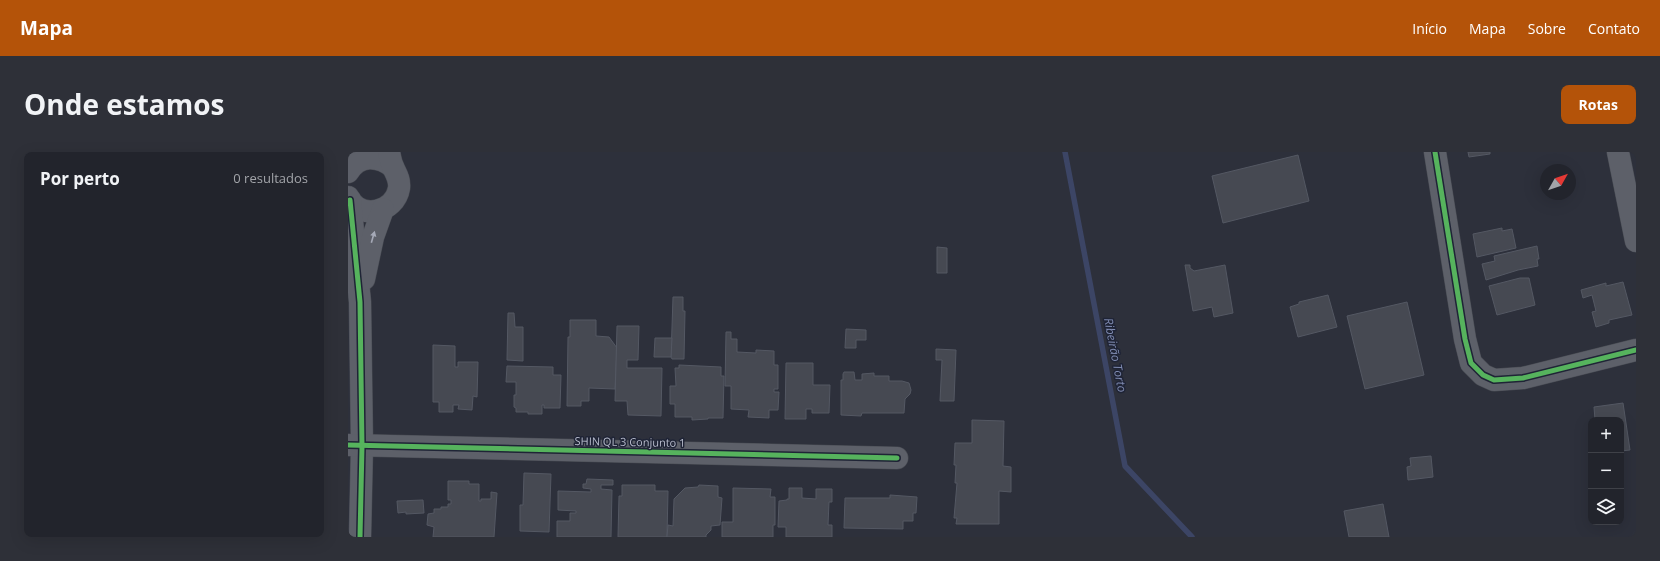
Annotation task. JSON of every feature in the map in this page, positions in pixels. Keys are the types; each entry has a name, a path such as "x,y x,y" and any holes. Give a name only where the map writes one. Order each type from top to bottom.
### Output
{"street":[{"path":"1435,152 1464,339 1471,363 1483,376 1494,380 1523,378 1636,350"},
{"path":"1618,152 1636,241"},
{"path":"349,199 359,209 371,212 384,210 392,204 397,195 399,186 398,176 391,160 386,161 369,157 356,160"},
{"path":"349,199 360,302 355,446 360,537"},
{"path":"360,302 373,237 384,210"},
{"name":"SHIN QL 3 Conjunto 1","path":"355,446 898,458"}],"building":[{"path":"1468,152 1490,152 1490,154 1469,157"},
{"path":"1298,155 1309,201 1223,223 1212,176"},
{"path":"1502,228 1502,231 1512,229 1516,248 1477,257 1473,234"},
{"path":"1537,246 1539,259 1537,259 1538,266 1518,270 1486,280 1482,264 1495,261 1494,256"},
{"path":"937,247 947,248 947,273 937,273"},
{"path":"1185,265 1190,265 1190,268 1194,271 1225,265 1233,313 1214,317 1212,307 1193,311"},
{"path":"1520,278 1529,278 1535,305 1497,315 1489,286"},
{"path":"1623,282 1632,315 1609,320 1609,323 1596,327 1592,312 1596,311 1592,295 1583,298 1581,290 1606,283 1606,286"},
{"path":"1328,295 1337,327 1298,337 1290,307 1299,304 1299,302"},
{"path":"673,297 683,297 683,311 685,311 684,359 672,359 671,357"},
{"path":"1407,302 1424,375 1365,389 1347,316"},
{"path":"508,313 514,313 515,327 523,327 523,361 507,360"},
{"path":"570,320 596,320 596,336 609,337 617,348 615,389 589,388 589,401 581,401 581,406 567,406 568,337 570,337"},
{"path":"617,326 639,326 638,360 627,360 627,368 662,368 661,416 628,415 627,401 615,401"},
{"path":"846,329 866,330 866,340 856,340 856,348 845,348"},
{"path":"726,332 731,332 731,339 737,339 737,352 756,353 756,350 774,351 774,365 778,365 778,389 774,389 774,392 779,392 778,410 769,410 769,418 748,417 749,410 731,409 731,386 725,386"},
{"path":"655,338 672,338 671,357 654,357"},
{"path":"433,345 455,346 455,367 458,367 458,362 478,362 477,397 473,396 472,410 458,409 459,405 453,405 453,412 439,412 439,402 433,402"},
{"path":"936,349 956,350 954,401 940,401 942,360 936,360"},
{"path":"786,363 813,363 813,385 830,385 829,413 812,413 812,409 806,409 806,419 785,419"},
{"path":"679,365 721,367 721,376 724,376 723,418 692,420 692,417 675,417 675,404 670,404 670,386 676,386 675,368 679,368"},
{"path":"507,366 553,367 553,375 561,375 560,408 544,408 544,405 542,405 542,414 516,412 516,408 514,407 514,395 516,395 516,382 506,382"},
{"path":"844,372 854,372 855,380 862,380 862,374 874,373 874,376 889,376 889,381 902,381 909,383 911,390 910,394 905,399 904,413 862,413 861,416 841,415 841,380 843,380"},
{"path":"1623,403 1630,450 1624,451 1624,417 1595,417 1594,407"},
{"path":"972,420 1004,421 1003,466 1011,467 1011,492 999,491 999,524 956,524 957,518 954,518 957,483 955,483 956,465 954,465 955,443 972,443"},
{"path":"1431,456 1433,477 1408,480 1407,467 1411,466 1410,458"},
{"path":"524,473 551,474 549,532 520,531 520,505 523,505"},
{"path":"587,479 613,480 613,485 601,485 601,489 612,490 611,537 557,537 557,521 570,521 570,513 576,513 576,511 558,510 558,491 591,492 591,489 583,488 583,484 586,484"},
{"path":"448,481 469,481 469,484 479,484 479,501 481,501 481,499 491,499 491,492 497,493 494,537 433,537 434,527 427,525 428,514 434,513 434,509 448,507 448,504 451,504 451,500 448,500"},
{"path":"622,485 655,485 655,491 668,491 667,537 618,537 619,496 622,496"},
{"path":"699,485 718,486 718,497 722,498 720,525 711,526 711,530 706,537 667,537 668,525 673,526 674,499 685,488 698,487"},
{"path":"733,488 771,489 770,497 775,497 775,525 773,525 773,537 722,537 722,522 733,522"},
{"path":"789,488 802,488 802,498 816,499 816,489 832,489 832,502 829,502 828,525 832,525 832,537 786,537 786,527 778,527 779,501 789,499"},
{"path":"890,495 917,497 916,513 913,513 913,521 903,521 903,529 844,528 845,498 890,498"},
{"path":"423,500 424,513 398,513 397,501"},
{"path":"1383,504 1389,537 1349,537 1344,511"}],"waterway":[{"name":"Ribeirão Torto","path":"1065,152 1125,466 1192,537"}],"cycle path":[{"path":"1435,152 1465,339 1471,363 1483,375 1494,380 1523,378 1636,350"},
{"path":"350,200 360,302 362,446 360,537"},
{"path":"348,445 897,458"}]}
